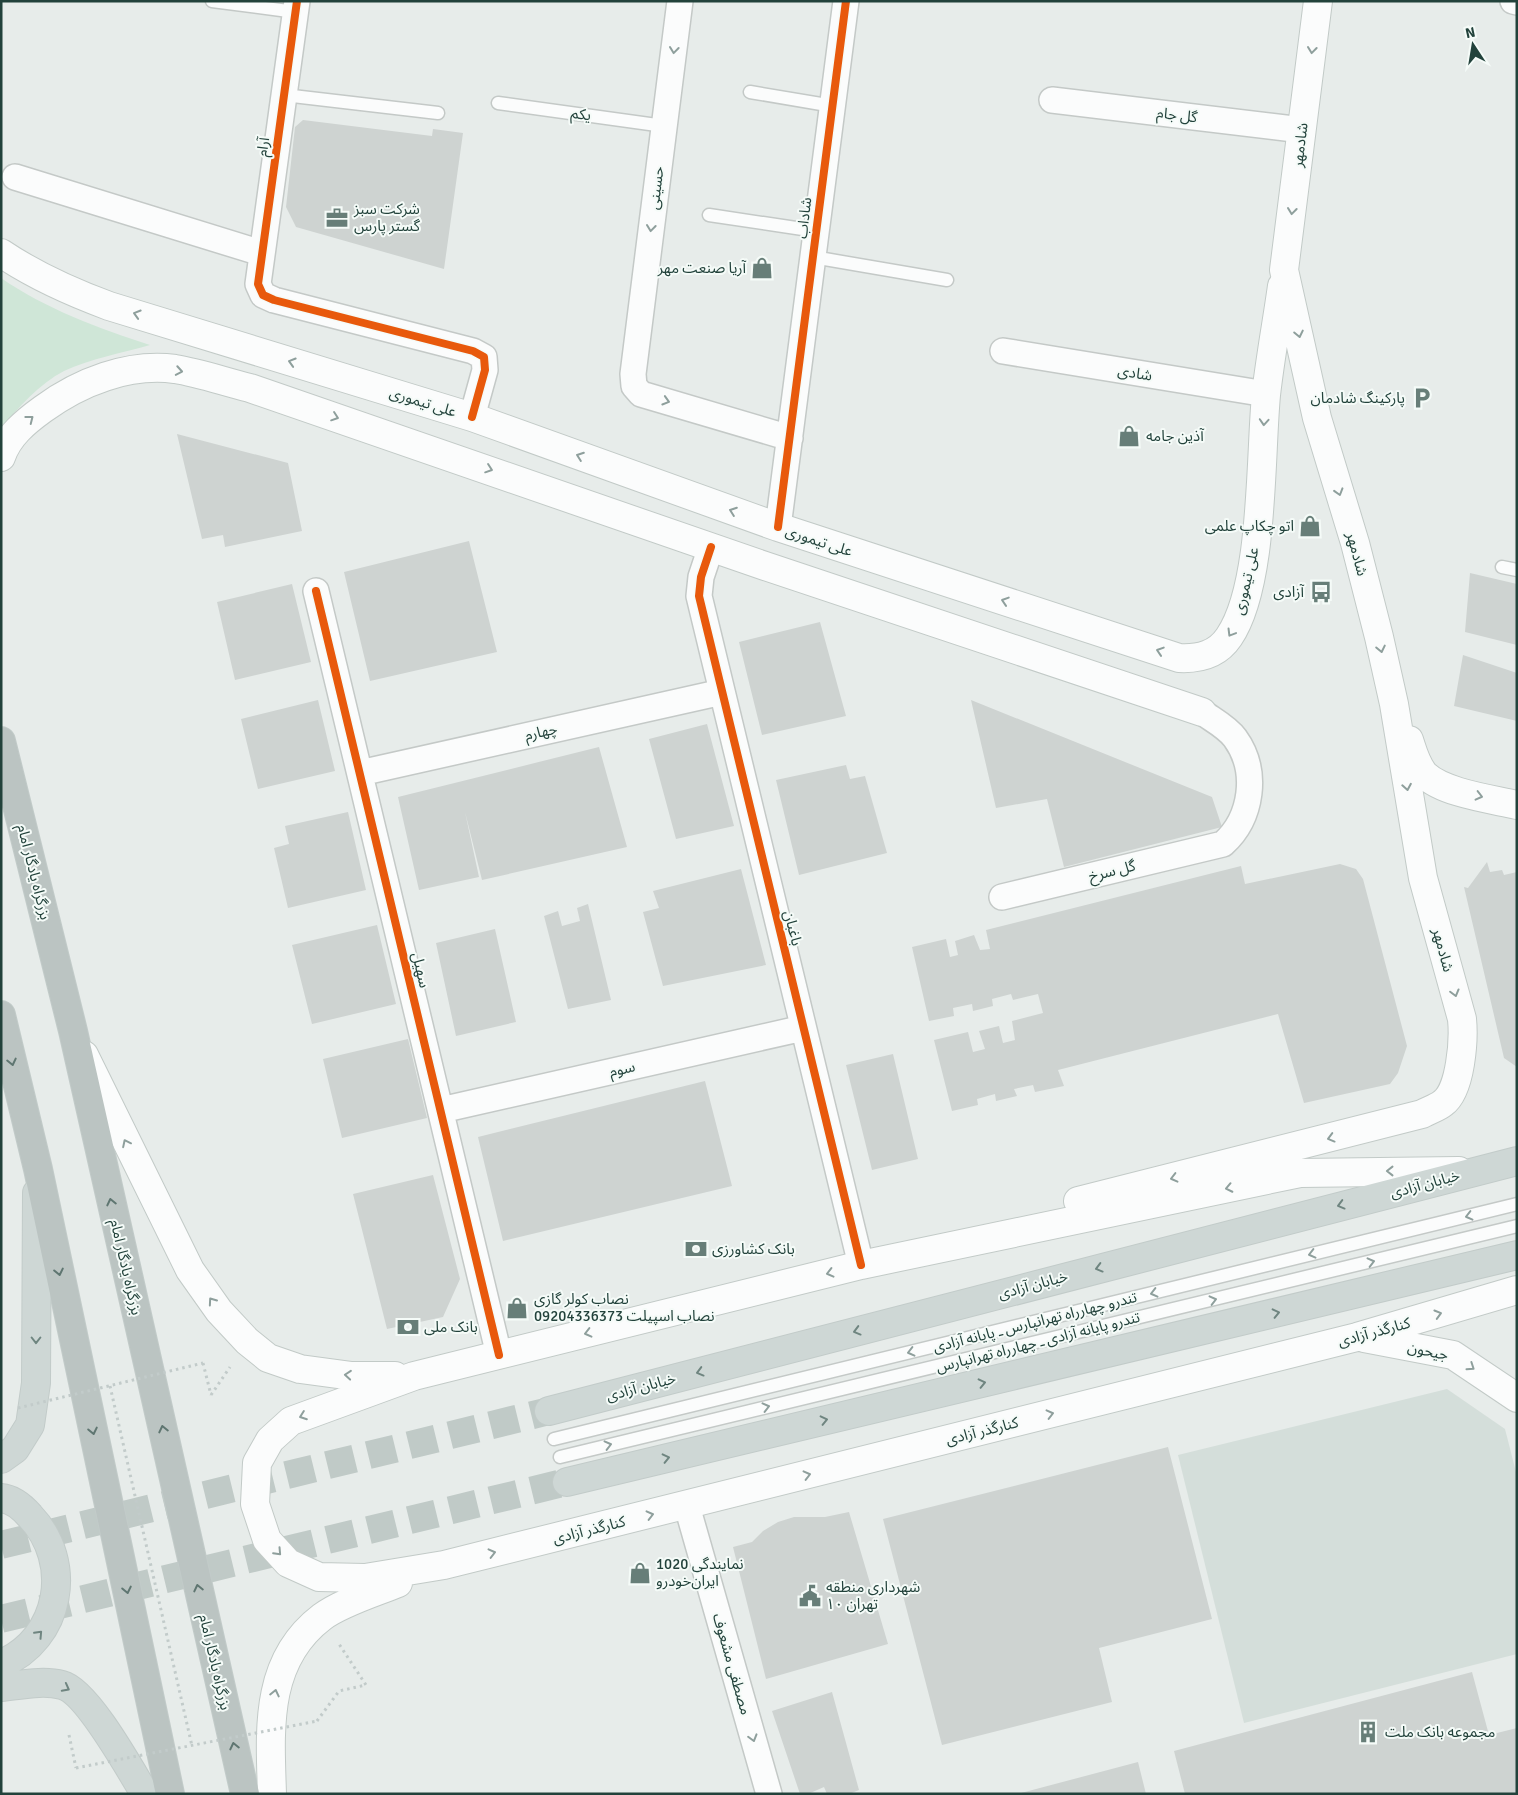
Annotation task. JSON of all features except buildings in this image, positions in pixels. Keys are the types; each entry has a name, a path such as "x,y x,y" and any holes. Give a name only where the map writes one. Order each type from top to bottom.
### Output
{"highway":[{"name":"بزرگراه یادگار امام","path":"1,741 73,1031 245,1794"},
{"path":"1,1015 38,1169 170,1794"}],"main road":[{"name":"شادمهر","path":"861,1265 1026,1214 1422,1114 1444,1103 1458,1076 1463,1035 1462,1018 1423,878 1394,704 1355,543 1317,418 1284,270 1318,1"},
{"name":"علی تیموری","path":"1,253 33,274 69,291 109,306 472,417 778,527 1179,658 1193,659 1219,649 1229,637 1237,622 1248,583 1257,528 1266,394 1284,270"},
{"path":"1,458 8,441 25,422 70,391 94,380 121,373 147,368 175,369 250,388 765,566 1202,712"},
{"path":"765,566 778,527"},
{"path":"1394,704 1416,762 1428,777 1448,788 1517,805"},
{"path":"73,1031 190,1270 219,1310 247,1341 268,1358 300,1370 352,1376 414,1376"},
{"name":"خیابان آزادی","path":"549,1411 1517,1161"},
{"path":"1,1459 16,1449 30,1425 36,1383 38,1169"},
{"path":"444,1565 365,1578 319,1576 288,1563 267,1540 255,1504 257,1463 270,1440 290,1421 414,1376 861,1265 1300,1173 1473,1171"},
{"path":"564,1469 1517,1255"},
{"name":"کنارگذر آزادی","path":"444,1565 687,1506 1357,1337 1517,1290"},
{"name":"جیحون","path":"1357,1337 1453,1355 1517,1398"},
{"path":"1,1498 23,1509 40,1526 55,1565 56,1586 53,1611 45,1628 13,1659 1,1664"},
{"path":"272,1794 270,1719 275,1689 285,1664 300,1640 322,1617 364,1596 444,1565"},
{"path":"1,1687 46,1682 65,1685 83,1700 105,1730 145,1794"}],"street":[{"name":"حسینی","path":"680,1 632,374 634,386 641,394 790,438"},
{"name":"شاداب","path":"778,527 846,1"},
{"name":"آرام","path":"297,7 258,284 263,295 274,300 473,351 484,357 485,370 472,417"},
{"name":"گل جام","path":"1052,100 1302,130"},
{"path":"15,177 261,253"},
{"name":"شادی","path":"1003,351 1266,394"},
{"name":"باغبان","path":"711,547 701,576 699,596 861,1265"},
{"name":"سهیل","path":"316,591 499,1355"},
{"name":"چهارم","path":"360,773 722,692"},
{"name":"گل سرخ","path":"1002,897 1223,844 1233,835 1246,808 1250,791 1247,762 1235,738 1202,712"},
{"name":"سوم","path":"441,1110 803,1028"},
{"name":"مصطفی مشعوف","path":"687,1506 769,1794"}],"lane":[{"path":"212,1 297,7"},
{"path":"750,92 833,106"},
{"path":"284,95 438,113"},
{"name":"یکم","path":"498,103 664,126"},
{"path":"709,215 816,231"},
{"path":"813,257 947,280"},
{"path":"1502,567 1517,570"},
{"name":"تندرو چهارراه تهرانپارس ـ پایانه آزادی","path":"554,1439 1517,1204"},
{"name":"تندرو پایانه آزادی ـ چهارراه تهرانپارس","path":"564,1469 1517,1226"}],"path":[{"path":"18,1408 203,1363 211,1396"},
{"path":"110,1386 192,1746"},
{"path":"68,1730 76,1768 317,1722 338,1691 366,1685 322,1617"}],"shaded area":[{"path":"1447,1389 1505,1429 1517,1476 1517,1654 1244,1723 1178,1455"}],"green space":[{"path":"1,278 36,299 73,317 150,345 95,360 55,376 22,404 1,428"}],"tunnel":[{"path":"1,1545 549,1411"},
{"path":"1,1619 567,1482"}],"cycle path":[{"path":"297,1 258,284 263,295 274,300 473,351 484,357 485,370 472,417"},
{"path":"778,527 846,1"},
{"path":"711,547 701,577 699,596 861,1265"},
{"path":"316,591 499,1355"}],"place":[{"name":"شرکت سبز گستر پارس","path":"337,218"},
{"name":"آریا صنعت مهر","path":"762,268"},
{"name":"پارکینگ شادمان","path":"1422,398"},
{"name":"آذین جامه","path":"1129,436"},
{"name":"اتو چکاپ علمی","path":"1310,526"},
{"name":"آزادی","path":"1321,592"},
{"name":"بانک کشاورزی","path":"696,1249"},
{"name":"نصاب کولر گازی 09204336373 نصاب اسپیلت","path":"517,1308"},
{"name":"بانک ملی","path":"408,1327"},
{"name":"نمایندگی 1020 ایران‌خودرو","path":"640,1573"},
{"name":"شهرداری منطقه ۱۰ تهران","path":"810,1596"},
{"name":"مجموعه بانک ملت","path":"1368,1732"}]}
